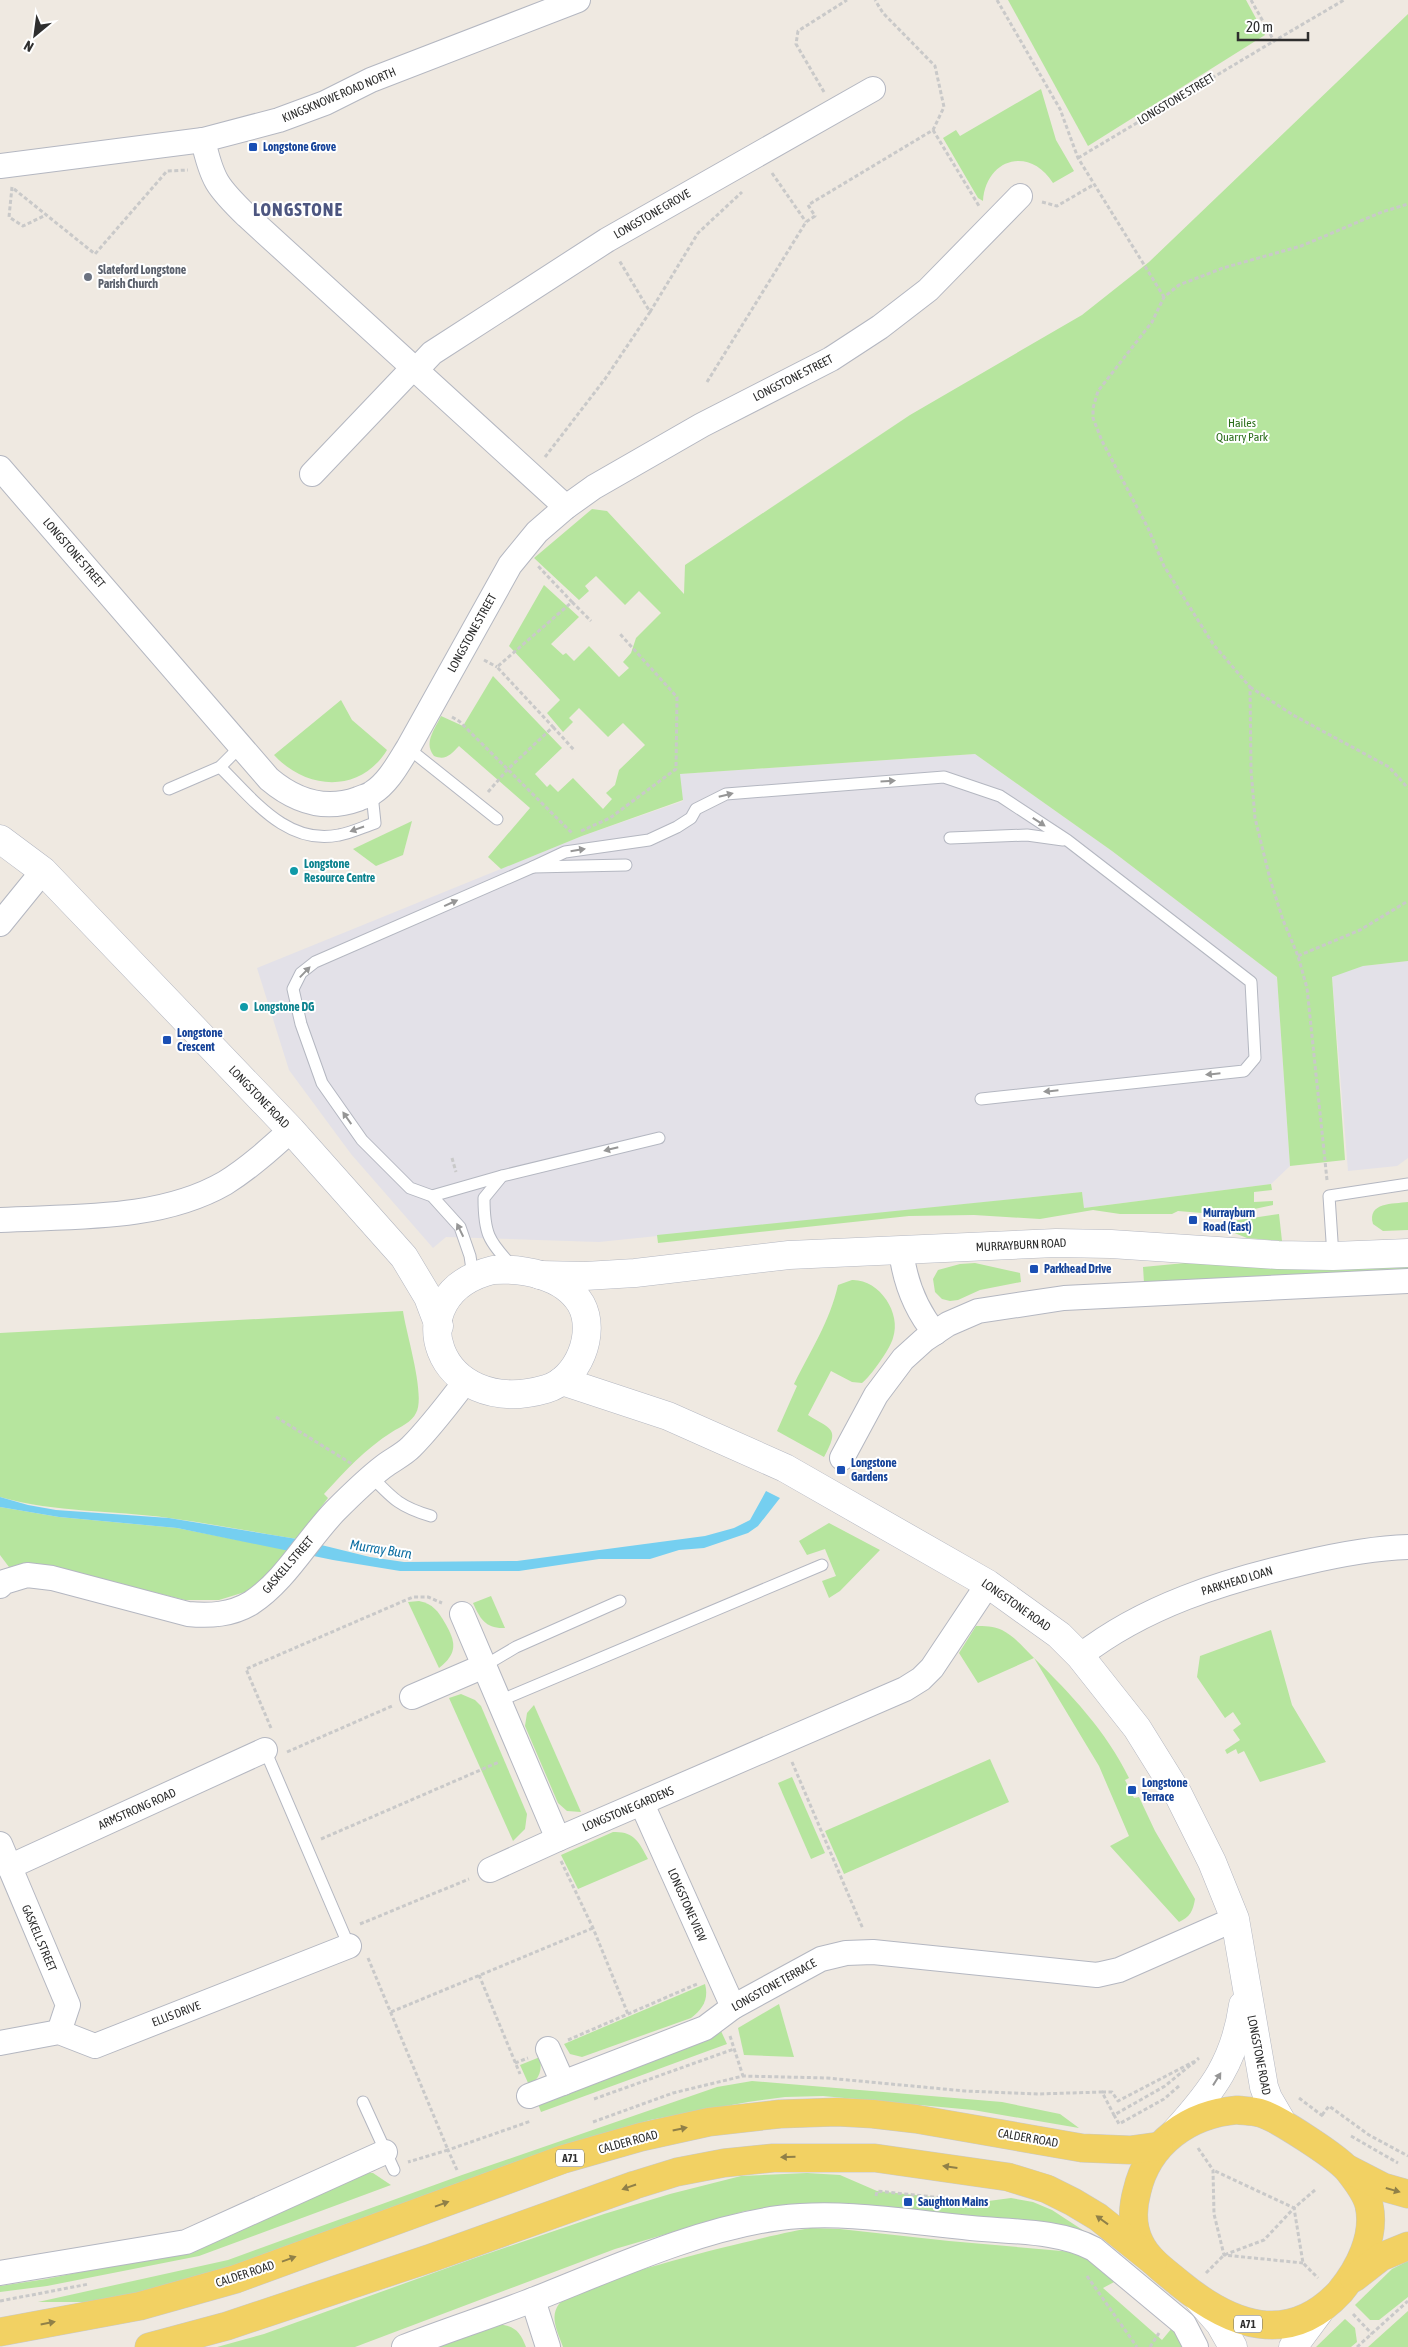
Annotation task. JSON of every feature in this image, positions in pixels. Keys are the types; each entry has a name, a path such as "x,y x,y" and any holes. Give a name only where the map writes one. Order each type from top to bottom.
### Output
{"main road":[{"name":"A71","path":"1153,2261 1140,2244 1135,2230 1133,2214 1140,2180 1148,2163 1168,2139 1216,2112 1237,2110 1261,2113 1282,2122 1347,2169 1383,2188 1408,2194"},
{"name":"CALDER ROAD","path":"0,2332 140,2306 236,2279 564,2159 641,2137 709,2122 780,2114 846,2112 916,2119 1082,2148 1122,2150 1168,2139"},
{"name":"A71","path":"149,2347 228,2326 431,2258 635,2185 678,2172 724,2163 773,2158 875,2158 1008,2177 1047,2189 1098,2217 1153,2261 1202,2288 1224,2315 1242,2323 1264,2327 1287,2326 1304,2321 1319,2312 1347,2283 1382,2257 1408,2246"},
{"name":"A71","path":"1347,2169 1361,2187 1369,2204 1371,2219 1368,2242 1361,2261 1347,2283"}],"street":[{"name":"KINGSKNOWE ROAD NORTH","path":"7,172 202,140 279,120 325,103 370,80 578,0"},
{"name":"LONGSTONE GROVE","path":"312,474 414,369 432,353 607,240 758,155 834,109 873,89"},
{"path":"202,140 209,169 222,192 566,507"},
{"name":"LONGSTONE STREET","path":"0,468 269,779 294,797 312,803 333,804 350,802 372,794 390,777 510,565 537,532 566,507 594,487 702,425 831,359 880,327 928,290 1020,196"},
{"name":"LONGSTONE ROAD","path":"0,839 43,872 291,1130 404,1257 428,1297 439,1326"},
{"path":"0,924 43,872"},
{"path":"0,1220 106,1214 139,1210 184,1199 224,1183 249,1166 291,1130"},
{"name":"MURRAYBURN ROAD","path":"527,1272 635,1273 789,1255 1088,1243 1243,1253 1333,1256 1408,1253"},
{"path":"901,1251 910,1292 919,1310 935,1333"},
{"name":"LONGSTONE ROAD","path":"404,1257 435,1274 469,1279"},
{"path":"493,1270 527,1272 564,1288 581,1305 585,1318 584,1343 581,1357 574,1370 549,1389 536,1392 508,1393 484,1391 465,1382 452,1371 442,1356 439,1326 442,1308 447,1297 469,1279 493,1270"},
{"name":"MURRAYBURN ROAD","path":"581,1305 610,1284 635,1273"},
{"path":"842,1458 886,1379 908,1354 955,1320 978,1311 1042,1300 1408,1281"},
{"name":"LONGSTONE ROAD","path":"584,1343 595,1367 610,1384 636,1404"},
{"name":"LONGSTONE ROAD","path":"562,1381 636,1404 704,1431 785,1468 988,1584 1048,1626 1080,1656 1137,1728 1178,1794 1212,1862 1235,1919 1264,2086 1268,2098 1282,2122"},
{"name":"GASKELL STREET","path":"1,1580 27,1575 52,1578 188,1614 210,1616 248,1605 266,1593 324,1522 371,1476 409,1449 430,1427 465,1382"},
{"name":"PARKHEAD LOAN","path":"1080,1656 1122,1627 1182,1599 1225,1583 1335,1556 1389,1547 1408,1547"},
{"name":"LONGSTONE GARDENS","path":"490,1870 905,1689 921,1679 941,1655 988,1584"},
{"path":"462,1614 558,1839"},
{"path":"412,1697 484,1666"},
{"name":"ARMSTRONG ROAD","path":"9,1867 274,1747"},
{"name":"LONGSTONE VIEW","path":"642,1804 718,1975 728,2010"},
{"name":"GASKELL STREET","path":"0,1844 68,2005 59,2032"},
{"name":"LONGSTONE TERRACE","path":"529,2096 705,2028 728,2010 821,1959 846,1953 874,1952 1097,1975 1119,1970 1235,1919"},
{"name":"ELLIS DRIVE","path":"59,2032 95,2046 356,1942"},
{"name":"LONGSTONE ROAD","path":"1168,2139 1218,2079 1228,2059 1236,2040 1246,1983"},
{"path":"0,2043 59,2032"},
{"path":"548,2049 563,2083"},
{"path":"0,2273 186,2242 390,2163"},
{"path":"404,2347 691,2240 778,2218 811,2216 874,2218 1042,2235 1084,2244 1094,2249 1184,2324 1196,2347"},
{"path":"1202,2288 1233,2347"},
{"path":"533,2300 548,2347"},
{"path":"1293,2347 1319,2312"}],"lane":[{"path":"169,789 220,767 241,746"},
{"path":"408,748 497,820"},
{"path":"220,767 276,822 293,831 316,836 338,836 375,823 372,794"},
{"path":"469,1279 470,1256 460,1227 432,1196 410,1188 362,1140 322,1083 301,1024 293,989 301,973 316,962 565,852 649,840 677,827 690,818 696,809 726,794 944,777 1000,796 1067,840 1251,982 1255,1058 1244,1071 981,1098"},
{"path":"950,838 1026,835 1067,840"},
{"path":"533,867 626,865"},
{"path":"432,1196 502,1176 659,1138"},
{"path":"502,1176 484,1198 484,1221 494,1247 527,1272"},
{"path":"1333,1256 1329,1196 1408,1184"},
{"path":"371,1476 394,1501 406,1508 431,1516"},
{"path":"499,1701 822,1565"},
{"path":"484,1666 516,1647 620,1602"},
{"path":"274,1747 356,1942"},
{"path":"363,2102 390,2163"}],"path":[{"path":"834,109 796,44 798,31 847,0"},
{"path":"706,382 806,222 815,216 808,205 933,130 944,108 935,66 883,13 875,0"},
{"path":"997,0 1060,108 1078,158 1093,185 1164,297"},
{"path":"1251,0 1274,41"},
{"name":"LONGSTONE STREET","path":"1078,158 1344,0"},
{"path":"933,130 990,226"},
{"path":"758,155 806,222"},
{"path":"7,172 46,215 95,254 166,171"},
{"path":"7,172 9,217 23,226 46,215"},
{"path":"1020,196 1057,206 1093,185"},
{"path":"531,475 605,379 650,312 698,233 747,187"},
{"path":"1408,204 1382,212 1301,246 1192,279 1179,285 1164,297 1152,322 1098,391 1093,418 1102,441 1148,528 1164,566 1214,644 1250,687 1293,715 1389,767 1408,788"},
{"path":"607,240 650,312"},
{"path":"522,550 591,621"},
{"path":"572,602 496,667 575,751"},
{"path":"431,706 459,721 574,834 610,818 676,769 678,697 620,634"},
{"path":"1250,687 1251,770 1255,818 1280,912 1298,956 1310,1001 1329,1196"},
{"path":"478,804 508,769 553,727"},
{"path":"1298,956 1345,937 1408,901"},
{"path":"276,1417 371,1476"},
{"path":"412,1697 274,1747 246,1669 413,1596 428,1597 442,1603 452,1619 462,1614"},
{"path":"784,1742 874,1952"},
{"path":"315,1832 318,1841 521,1752"},
{"path":"558,1839 558,1855 593,1928 628,2014"},
{"path":"458,2170 391,2012 356,1942 490,1870"},
{"path":"391,2012 593,1928"},
{"path":"479,1975 529,2096"},
{"path":"515,2063 718,1975"},
{"path":"728,2010 734,2049 743,2076"},
{"path":"585,2102 734,2049"},
{"path":"1102,2092 1112,2092 1118,2101 1206,2054"},
{"path":"1114,2114 1165,2086 1193,2062"},
{"path":"1108,2104 1119,2124 1164,2099"},
{"path":"1322,2115 1329,2106 1369,2135 1408,2156"},
{"path":"390,2163 448,2150 538,2118"},
{"path":"1359,2142 1402,2164"},
{"path":"1198,2148 1213,2170 1294,2208"},
{"path":"450,2173 466,2167"},
{"path":"1213,2170 1214,2214 1224,2255"},
{"path":"1202,2288 1224,2255 1264,2240 1294,2208 1315,2190"},
{"path":"1294,2208 1303,2263 1320,2279"},
{"path":"1224,2255 1303,2263"},
{"path":"0,2301 96,2283"},
{"path":"1103,2297 1137,2347"},
{"path":"1357,2347 1408,2301"},
{"path":"1351,2313 1372,2334"},
{"path":"1150,2347 1159,2334"}],"shaded area":[{"path":"975,754 1112,851 1277,977 1290,1166 1271,1184 1084,1208 1082,1192 599,1242 446,1237 433,1248 351,1154 289,1070 257,968 582,836 683,801 679,774"},
{"path":"1408,961 1408,1158 1397,1166 1348,1171 1332,976 1363,966"}],"green space":[{"path":"1008,0 1246,0 1265,35 1088,146"},
{"name":"Hailes Quarry Park","path":"1408,14 1408,961 1363,966 1332,977 1345,1160 1290,1166 1277,977 1112,851 975,754 680,774 683,800 582,836 501,869 488,857 530,808 459,746 448,756 442,758 434,756 431,751 430,741 441,716 463,726 493,676 562,748 535,774 547,787 550,784 558,792 573,778 603,809 612,799 606,793 615,785 619,770 645,745 623,723 608,737 579,708 569,718 573,722 563,732 547,713 560,700 509,646 544,585 579,617 551,644 563,655 566,653 574,661 589,646 619,677 629,668 623,662 631,653 636,638 661,613 639,591 625,605 596,576 585,586 589,591 579,600 534,558 592,509 607,511 684,594 685,565 910,415 1082,315 1149,262"},
{"path":"1041,89 1056,140 1074,171 1053,183 1044,171 1033,164 1022,161 1010,162 1000,167 992,175 986,186 983,201 978,198 943,138 956,130 960,136"},
{"path":"341,700 352,720 387,750 376,764 362,774 348,780 332,782 301,775 287,767 274,755"},
{"path":"412,821 403,855 376,866 353,849"},
{"path":"1271,1184 1272,1190 1254,1192 1254,1202 1273,1201 1273,1205 1226,1215 1178,1211 1172,1214 1120,1214 1093,1210 1040,1219 974,1215 909,1216 658,1243 657,1235 1082,1192 1084,1208"},
{"path":"1408,1202 1408,1230 1383,1231 1373,1224 1372,1217 1377,1208 1389,1204"},
{"path":"1279,1214 1282,1241 1247,1238 1212,1224"},
{"path":"975,1263 1020,1273 1021,1282 980,1290 958,1300 950,1301 942,1299 935,1292 933,1279 938,1270 960,1264"},
{"path":"1185,1263 1299,1269 1408,1266 1408,1269 1144,1283 1143,1267"},
{"path":"852,1280 862,1281 879,1291 891,1308 895,1328 891,1343 884,1355 862,1383 852,1382 831,1371 808,1415 828,1427 831,1431 832,1440 824,1457 777,1431 797,1386 794,1384 825,1324 838,1285"},
{"path":"403,1311 419,1393 416,1413 409,1422 373,1446 340,1477 324,1494 328,1498 297,1539 147,1515 63,1509 0,1497 0,1333"},
{"path":"0,1507 59,1517 177,1528 290,1550 274,1571 245,1592 219,1600 185,1600 44,1565 9,1567 0,1555"},
{"path":"829,1523 880,1550 840,1591 829,1598 822,1581 836,1576 825,1549 807,1555 799,1541"},
{"path":"491,1596 505,1628 493,1627 484,1622 473,1603"},
{"path":"419,1601 432,1606 437,1612 445,1623 453,1642 450,1657 439,1668 408,1602"},
{"path":"976,1626 1002,1630 1015,1639 1034,1658 978,1683 959,1653"},
{"path":"1271,1630 1292,1705 1326,1762 1260,1782 1244,1751 1238,1754 1236,1749 1227,1754 1225,1750 1240,1740 1233,1730 1241,1724 1233,1712 1225,1718 1197,1677 1200,1656"},
{"path":"1034,1658 1087,1714 1110,1744 1120,1761 1129,1778 1125,1780 1134,1798 1139,1797 1155,1831 1195,1899 1190,1913 1183,1920 1179,1922 1110,1846 1129,1836 1099,1766"},
{"path":"461,1694 475,1700 481,1706 527,1814 525,1829 513,1841 449,1698"},
{"path":"534,1705 581,1812 567,1811 558,1803 525,1726 527,1713"},
{"path":"990,1759 1009,1802 844,1874 825,1831"},
{"path":"792,1777 825,1853 811,1859 778,1783"},
{"path":"613,1832 626,1833 635,1839 642,1847 648,1859 578,1889 561,1855"},
{"path":"705,1984 706,1994 704,2003 691,2018 582,2057 570,2054 564,2044"},
{"path":"779,2004 794,2057 744,2055 738,2028"},
{"path":"721,2031 727,2044 541,2112 538,2104"},
{"path":"540,2057 541,2066 539,2074 536,2080 529,2085 520,2065"},
{"path":"752,2081 1002,2102 1060,2114 1079,2128 973,2110 823,2096 785,2097 748,2102 650,2120 545,2154 234,2267 174,2284 98,2302 38,2302 228,2260 462,2175 717,2087"},
{"path":"363,2173 373,2173 391,2185 199,2256 47,2286 0,2292 0,2286 46,2279 195,2249"},
{"path":"807,2173 840,2175 877,2191 981,2202 1011,2198 1033,2202 1052,2210 1101,2242 1070,2228 1043,2222 812,2204 745,2211 615,2249 355,2347 217,2347 264,2334 475,2258 604,2214 670,2194 741,2176"},
{"path":"810,2228 840,2229 1073,2252 1089,2259 1116,2281 1103,2288 1162,2340 1172,2328 1185,2347 563,2347 555,2325 555,2314 559,2304 573,2294 636,2271 758,2239"},
{"path":"1408,2261 1408,2297 1379,2320 1370,2320 1355,2305 1392,2269"},
{"path":"1408,2311 1408,2347 1368,2347"},
{"path":"1345,2319 1355,2328 1357,2342 1351,2347 1316,2347"},
{"path":"496,2324 512,2327 516,2330 526,2347 431,2347"}],"water":[{"path":"766,1491 780,1498 758,1526 748,1533 704,1548 679,1550 650,1559 599,1559 519,1571 400,1571 333,1560 177,1528 59,1517 0,1507 0,1497 56,1510 169,1518 297,1539 370,1557 404,1562 517,1561 705,1536 734,1528 750,1520"}],"place":[{"name":"Longstone Grove","path":"253,147"},
{"name":"Slateford Longstone Parish Church","path":"88,277"},
{"name":"Longstone Resource Centre","path":"294,871"},
{"name":"Longstone DG","path":"244,1007"},
{"name":"Longstone Crescent","path":"167,1040"},
{"name":"Murrayburn Road (East)","path":"1193,1220"},
{"name":"Parkhead Drive","path":"1034,1269"},
{"name":"Longstone Gardens","path":"841,1470"},
{"name":"Longstone Terrace","path":"1132,1790"},
{"name":"Saughton Mains","path":"908,2202"}],"district":[{"name":"LONGSTONE","path":"298,210"}],"water label":[{"name":"Murray Burn","path":"381,1549"}]}
